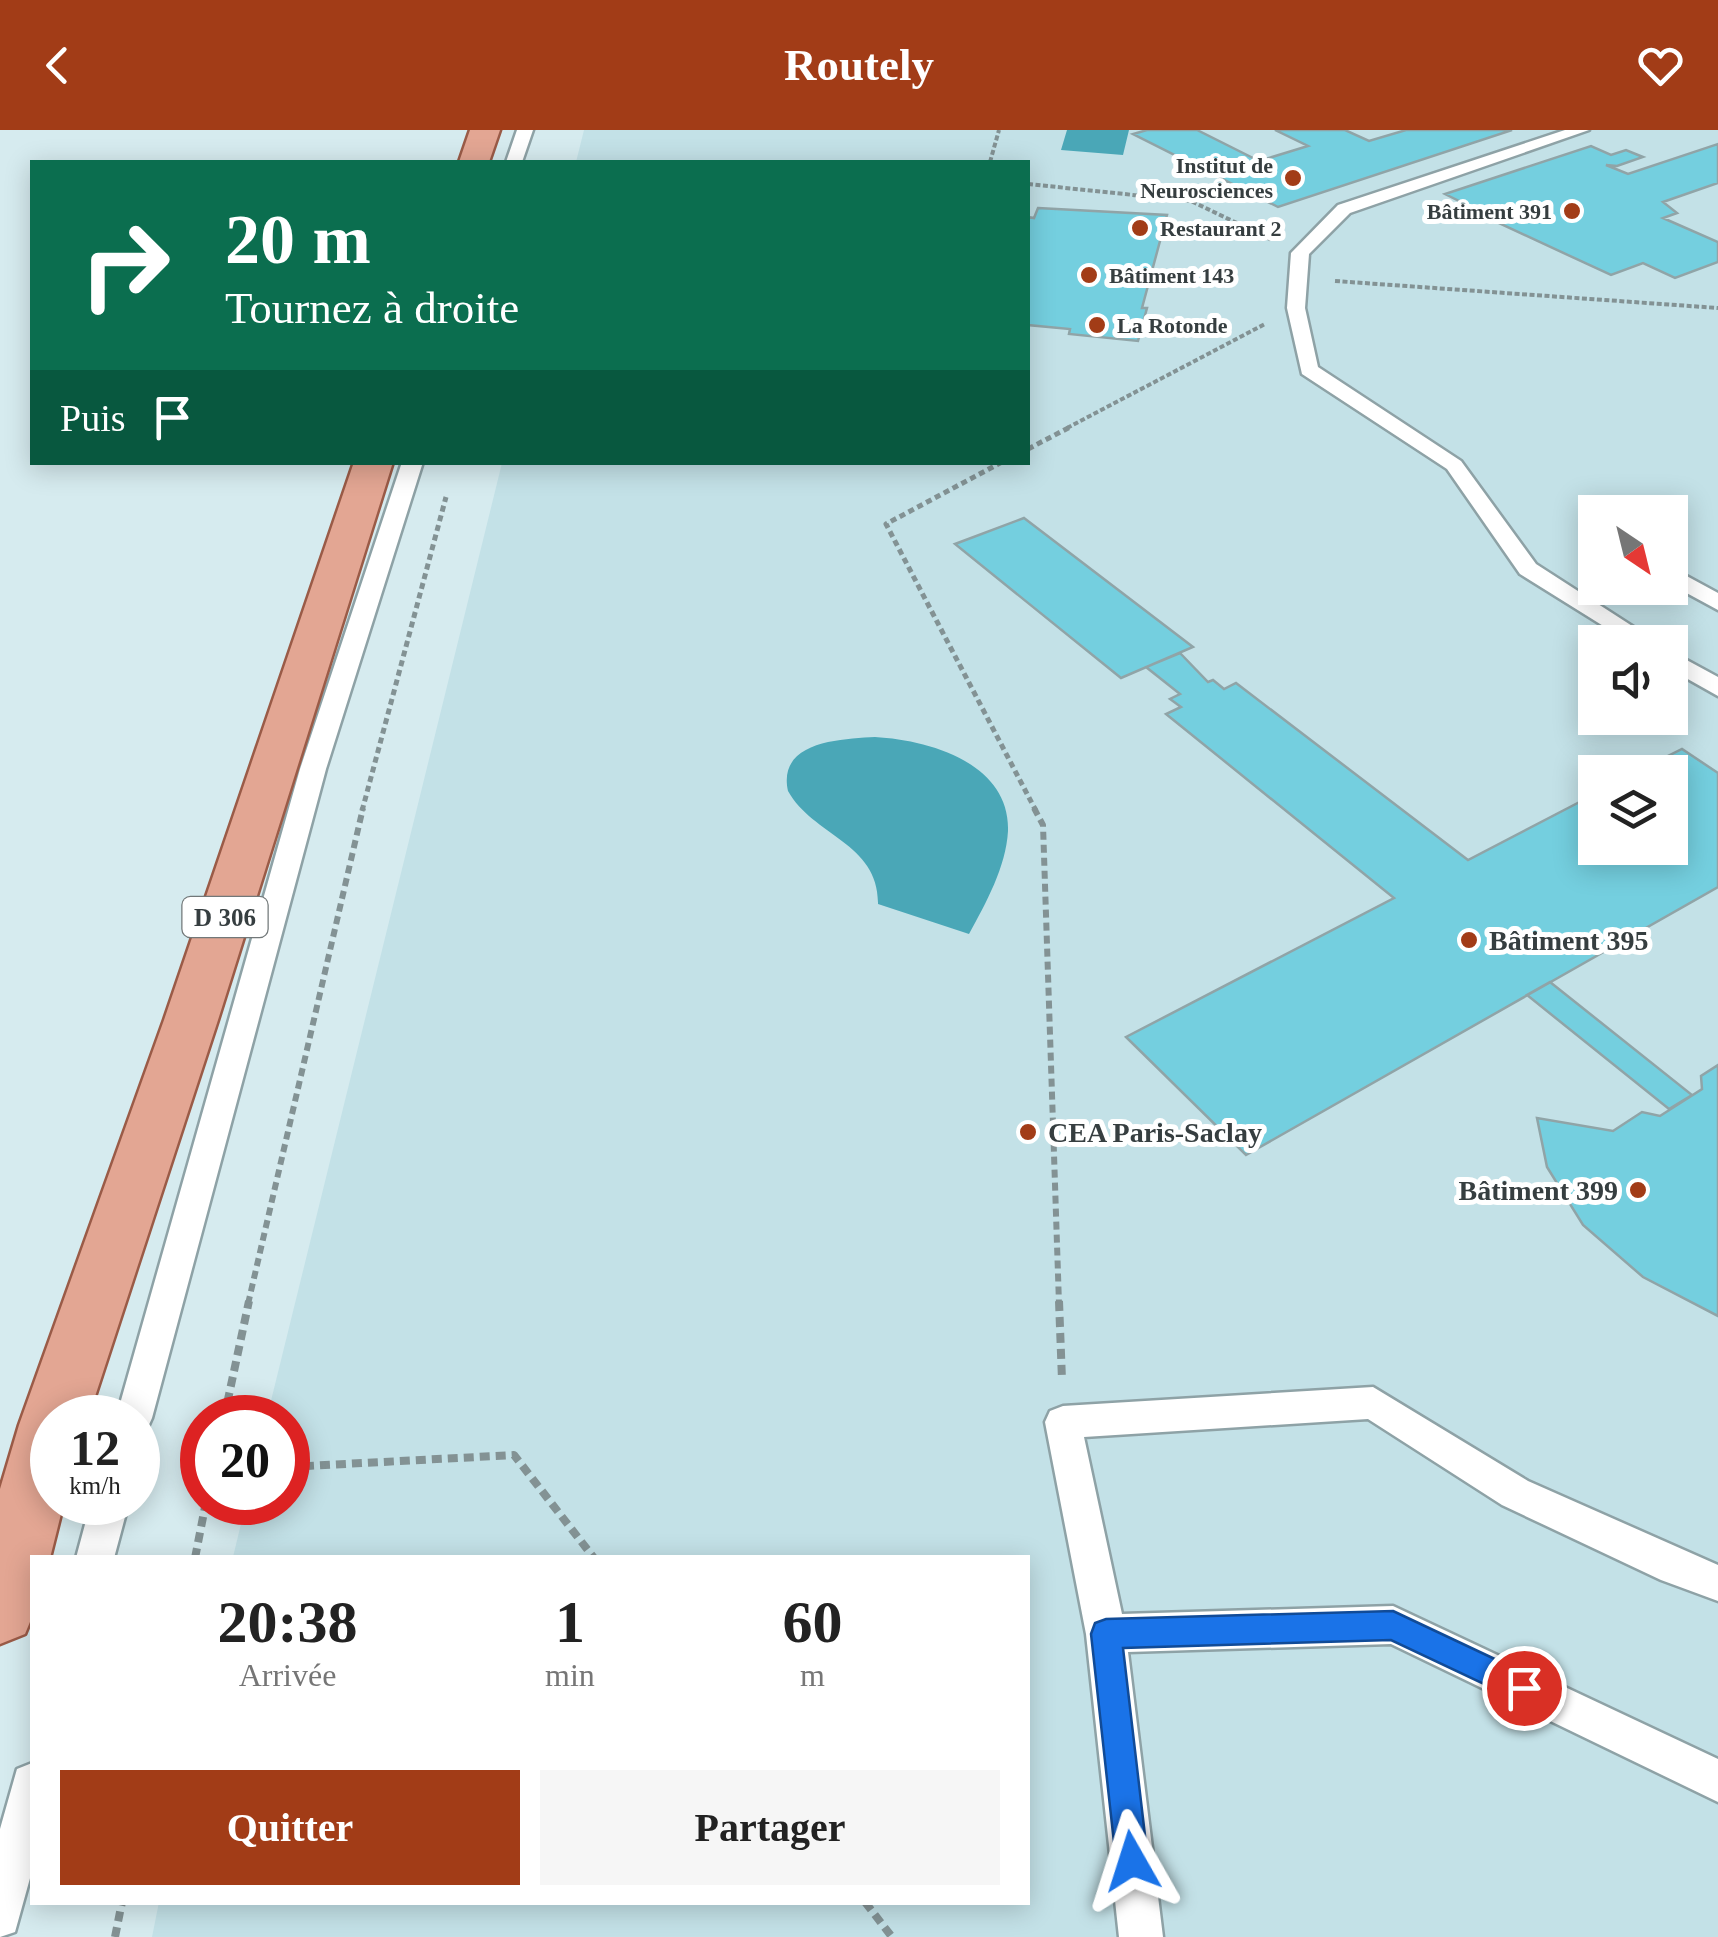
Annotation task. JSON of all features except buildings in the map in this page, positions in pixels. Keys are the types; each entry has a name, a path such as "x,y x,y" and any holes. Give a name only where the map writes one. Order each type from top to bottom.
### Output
{"main road":[{"path":"475,160 485,130"},
{"name":"D 306","path":"62,1395 191,1020 373,465"},
{"name":"D 306","path":"0,1490 30,1446"},
{"name":"D 306","path":"0,1610 30,1505"}],"lane":[{"path":"515,160 525,130"},
{"path":"1581,130 1344,209 1300,253 1296,308 1309,370 1454,465 1528,569 1618,625"},
{"path":"140,1395 313,769 412,465"},
{"path":"1688,584 1718,602"},
{"path":"1688,669 1718,688"},
{"path":"1141,1937 1106,1634 1063,1422 1373,1403 1515,1492 1718,1583"},
{"path":"96,1555 104,1525"},
{"path":"1106,1634 1393,1626 1718,1780"},
{"path":"0,1917 30,1792"}],"path":[{"path":"991,160 1000,130"},
{"path":"1030,184 1191,201 1300,253"},
{"path":"1164,228 1269,238"},
{"path":"1298,278 1718,308"},
{"path":"1030,448 1296,308"},
{"path":"996,465 886,524 1042,825 1063,1422"},
{"path":"229,1395 274,1178 394,678 451,480"},
{"path":"310,1465 514,1455 592,1555"},
{"path":"195,1555 201,1525"},
{"path":"115,1937 121,1905"},
{"path":"867,1905 892,1937"}],"shaded area":[{"name":"CEA Paris-Saclay","path":"584,130 1718,130 1718,1937 152,1937 158,1905 1030,1905 1030,1555 233,1555 241,1525 310,1525 310,1395 272,1395 502,465 1030,465 1030,160 576,160"}],"water":[{"path":"1067,130 1129,130 1123,155 1061,150"},
{"path":"875,737 941,750 981,772 996,788 1005,808 1008,831 999,871 969,934 878,904 875,883 857,853 813,819 788,791 787,774 802,752 830,742"}],"place":[{"name":"Institut de Neurosciences","path":"1293,178"},
{"name":"Bâtiment 391","path":"1572,211"},
{"name":"Restaurant 2","path":"1140,228"},
{"name":"Bâtiment 143","path":"1089,275"},
{"name":"La Rotonde","path":"1097,325"},
{"name":"Bâtiment 395","path":"1469,940"},
{"name":"CEA Paris-Saclay","path":"1028,1132"},
{"name":"Bâtiment 399","path":"1638,1190"}],"route":[{"path":"1132,1861 1106,1634 1393,1626 1524,1688"}]}
